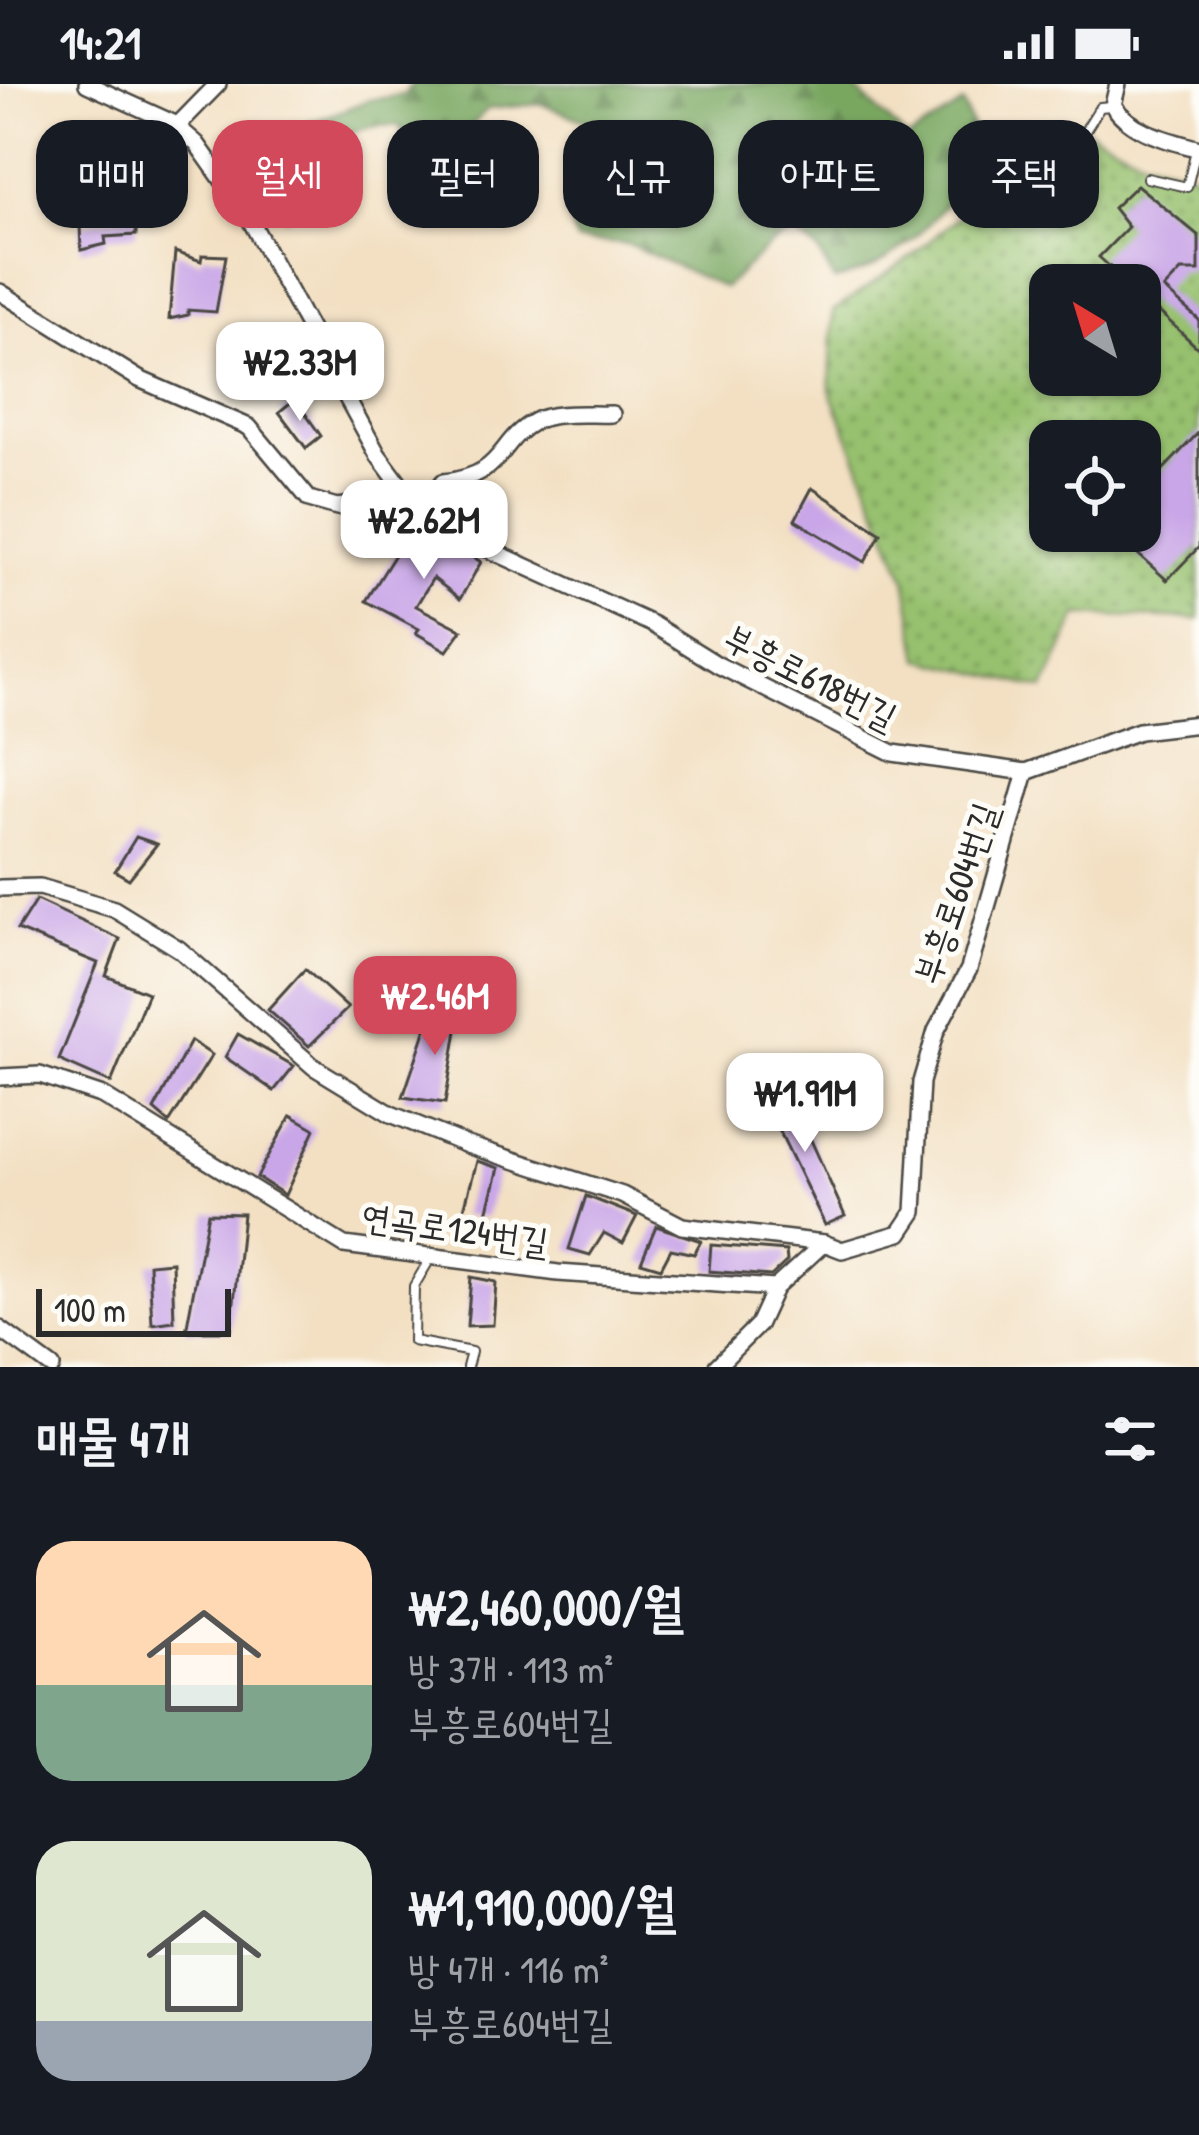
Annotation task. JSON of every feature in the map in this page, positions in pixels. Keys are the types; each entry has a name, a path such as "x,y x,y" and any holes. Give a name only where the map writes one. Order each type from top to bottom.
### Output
{"street":[{"name":"부흥로618번길","path":"87,84 164,120"},
{"path":"183,120 218,84"},
{"path":"1118,84 1113,105 1121,117 1154,135 1198,148"},
{"name":"부흥로618번길","path":"188,138 221,174 248,216 365,435 417,502 468,540 652,624 718,665 893,753 1026,772 1139,730 1197,720"},
{"path":"0,292 139,379 249,427 309,499 338,507 417,502 443,482 464,480 500,461 520,432 538,418 611,414"},
{"name":"부흥로604번길","path":"0,888 40,887 114,909 179,950 314,1067 391,1114 467,1145 622,1195 682,1226 824,1243 842,1250 900,1233 914,1212 921,1082 936,1031 969,969 1026,772"},
{"name":"연곡로124번길","path":"0,1077 40,1076 103,1096 344,1245 558,1273 775,1288"},
{"path":"716,1367 758,1325 775,1288 824,1243"},
{"path":"0,1329 52,1367"}],"lane":[{"path":"1090,120 1100,107 1113,105"},
{"path":"1147,178 1187,188 1198,148"},
{"path":"431,1256 414,1286 413,1341 471,1352 467,1367"}],"green space":[{"path":"411,84 850,84 888,120 738,120 738,228 924,228 924,129 963,104 969,120 948,120 948,200 921,232 884,261 834,280 818,251 794,232 770,245 724,288 628,244 577,241 572,228 714,228 714,120 585,120 541,104 487,109 477,120 387,120 387,126 363,129 363,120 318,120 369,100 404,95"},
{"path":"1099,136 1145,159 1199,174 1199,619 1078,615 1044,689 920,659 906,579 830,390 833,311 948,225 1099,228"}],"building":[{"path":"1137,185 1199,236 1199,271 1181,271 1164,289 1199,320 1199,349 1161,314 1161,264 1107,264 1099,257 1128,227 1113,208"},
{"path":"80,228 136,228 136,235 105,237 106,244 81,250"},
{"path":"175,252 201,261 202,255 226,256 216,312 188,310 188,315 169,319"},
{"path":"295,399 321,436 306,448 279,412"},
{"path":"1199,432 1199,547 1167,580 1136,552 1161,552 1161,472"},
{"path":"812,488 881,533 865,562 795,520"},
{"path":"416,521 481,562 460,599 433,578 416,606 462,630 447,651 416,633 419,629 366,601"},
{"path":"136,837 157,844 129,879 115,871"},
{"path":"36,900 120,939 106,976 148,993 111,1083 59,1060 98,963 17,930"},
{"path":"305,969 348,1008 309,1046 268,1010"},
{"path":"434,1005 460,1012 445,1103 403,1097"},
{"path":"238,1034 294,1066 274,1091 225,1057"},
{"path":"191,1041 212,1055 169,1123 154,1110"},
{"path":"789,1091 845,1216 825,1225 763,1097"},
{"path":"291,1115 315,1129 285,1195 257,1177"},
{"path":"477,1161 499,1168 486,1217 462,1216"},
{"path":"586,1196 637,1216 623,1243 604,1233 590,1255 569,1249"},
{"path":"208,1213 243,1214 231,1331 186,1331"},
{"path":"656,1226 701,1241 694,1254 671,1249 661,1268 641,1262"},
{"path":"711,1245 786,1251 787,1261 771,1276 709,1271"},
{"path":"172,1262 174,1321 152,1324 149,1264"},
{"path":"471,1277 496,1282 493,1325 467,1326"}]}
